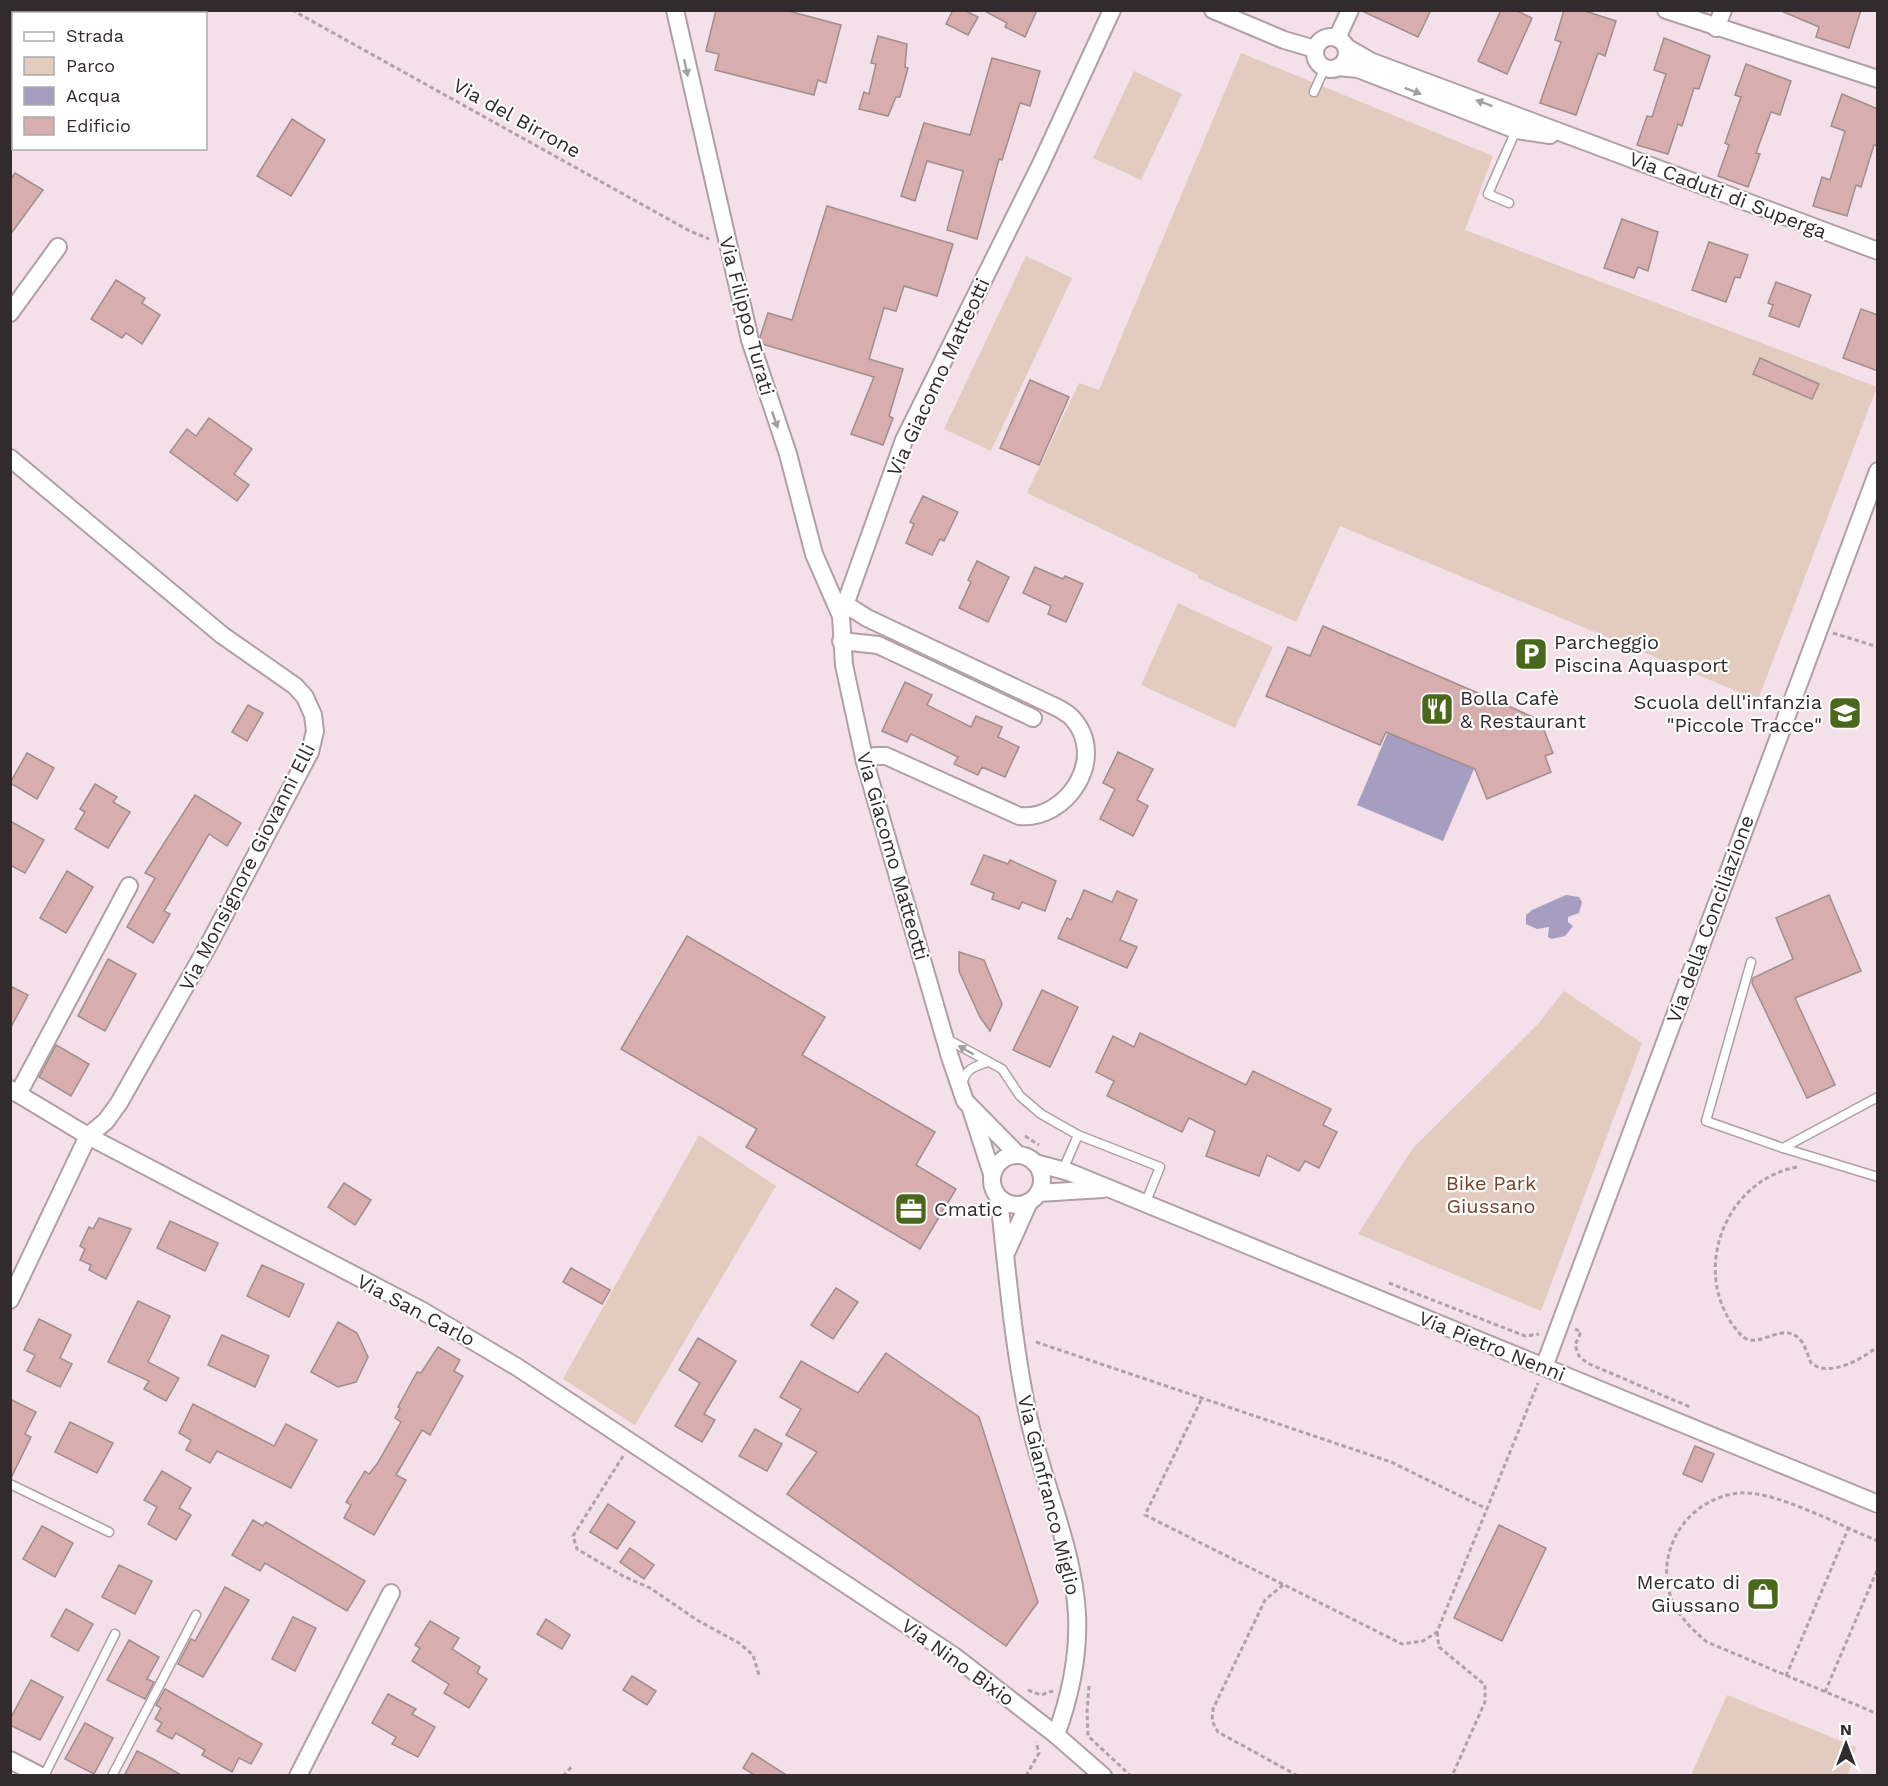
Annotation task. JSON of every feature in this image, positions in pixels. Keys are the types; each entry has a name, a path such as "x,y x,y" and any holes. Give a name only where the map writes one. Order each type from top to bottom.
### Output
{"street":[{"name":"Via Filippo Turati","path":"675,10 750,340 788,454 814,554 843,610"},
{"name":"Via Giacomo Matteotti","path":"992,1174 944,1037 865,762 841,641 843,610 904,440 1040,166 1112,10"},
{"path":"1213,10 1284,40 1315,49"},
{"path":"1341,43 1323,38 1315,49 1316,59 1331,67 1346,56 1341,43 1350,10"},
{"path":"1666,10 1878,79"},
{"path":"1716,28 1723,10"},
{"name":"Via Caduti di Superga","path":"1341,43 1370,61 1519,124"},
{"name":"Via Caduti di Superga","path":"1331,67 1358,69 1519,124 1578,138 1878,251"},
{"path":"10,313 58,248"},
{"name":"Via Monsignore Giovanni Elli","path":"10,458 222,635 295,686 309,705 314,719 314,737 310,752 207,946 119,1103 106,1120 88,1136 10,1300"},
{"name":"Via della Conciliazione","path":"1544,1367 1878,471"},
{"path":"843,610 867,618 1058,708 1073,719 1085,744 1082,775 1075,791 1059,805 1032,817 1018,816 886,756 875,756 865,762"},
{"path":"841,641 878,645 1033,717"},
{"path":"14,1091 129,886"},
{"name":"Via San Carlo","path":"14,1091 88,1136 438,1319 632,1442 806,1557"},
{"name":"Via Giacomo Matteotti","path":"970,1106 1018,1155"},
{"path":"1005,1254 1034,1197 1041,1178 1035,1163 1018,1155 1002,1160 992,1174 994,1191 999,1198 1013,1205 1034,1197"},
{"name":"Via Pietro Nenni","path":"1035,1163 1066,1164 1106,1189 1878,1504"},
{"name":"Via Pietro Nenni","path":"1034,1197 1106,1189"},
{"name":"Via Gianfranco Miglio","path":"999,1198 1028,1415 1066,1552 1076,1603 1077,1631 1071,1684 1056,1735"},
{"name":"Via Nino Bixio","path":"806,1557 954,1656 1016,1702 1103,1776"},
{"path":"298,1776 391,1593"},
{"path":"10,1760 43,1776"}],"lane":[{"path":"1314,92 1331,67"},
{"path":"1509,204 1488,194 1519,124"},
{"path":"1752,962 1706,1121 1783,1148 1878,1177"},
{"path":"944,1037 1002,1069 1020,1096 1041,1114 1078,1135 1160,1167 1145,1205"},
{"path":"961,1089 964,1076 971,1068 988,1062"},
{"path":"1783,1148 1878,1097"},
{"path":"1066,1164 1078,1135"},
{"path":"10,1484 110,1532"},
{"path":"112,1776 196,1615"},
{"path":"43,1776 115,1634"}],"path":[{"name":"Via del Birrone","path":"292,10 688,230 729,247"},
{"path":"1818,629 1878,647"},
{"path":"1018,1131 1066,1164"},
{"path":"1804,1166 1764,1178 1738,1202 1724,1223 1718,1240 1715,1273 1724,1311 1749,1341 1756,1341 1769,1334 1792,1334 1801,1340 1811,1363 1821,1368 1830,1368 1863,1358 1878,1346"},
{"path":"1382,1280 1525,1336 1542,1333"},
{"path":"1561,1323 1581,1332 1575,1345 1579,1356 1587,1363 1693,1408"},
{"path":"1036,1342 1201,1400 1391,1462 1487,1509"},
{"path":"1452,1776 1485,1702 1485,1685 1439,1647 1437,1632 1544,1367"},
{"path":"1201,1400 1145,1515 1402,1644 1423,1641 1437,1632"},
{"path":"632,1442 584,1516 573,1536 574,1544 580,1552 623,1576 641,1583 697,1620 739,1643 753,1655 759,1675"},
{"path":"1878,1541 1766,1495 1739,1493 1718,1498 1699,1508 1683,1524 1671,1543 1667,1564 1669,1591 1677,1610 1690,1629 1707,1642 1878,1714"},
{"path":"1786,1676 1848,1529"},
{"path":"1825,1692 1878,1568"},
{"path":"1284,1585 1265,1600 1213,1709 1212,1721 1218,1732 1298,1776"},
{"path":"1090,1678 1087,1712 1088,1736 1131,1776"},
{"path":"1016,1702 1027,1689 1041,1695 1053,1690 1056,1681"},
{"path":"1026,1776 1039,1753 1034,1737"},
{"path":"563,1776 573,1765"}],"green space":[{"path":"1241,53 1493,156 1465,230 1877,387 1758,700 1340,526 1296,622 1198,578 1198,575 1027,493 1079,383 1099,390"},
{"path":"1134,71 1182,94 1141,180 1093,158"},
{"path":"1026,256 1072,278 991,451 944,429"},
{"path":"1178,603 1273,647 1235,728 1141,685"},
{"name":"Bike Park Giussano","path":"1564,991 1642,1043 1541,1311 1358,1234 1413,1148 1537,1025"},
{"path":"699,1135 776,1186 635,1425 563,1379"},
{"path":"1727,1695 1856,1747 1848,1775 1691,1775"}],"water":[{"path":"1388,732 1474,769 1443,841 1357,805"},
{"path":"1566,895 1579,897 1582,902 1579,913 1568,917 1568,922 1573,926 1565,936 1552,939 1548,937 1549,927 1537,929 1526,924 1526,915 1532,910"}],"building":[{"path":"716,10 785,10 841,25 826,83 818,80 814,95 715,70 719,54 706,51"},
{"path":"953,10 964,10 978,17 968,35 946,24"},
{"path":"983,10 1037,10 1025,37 1005,27 1007,23"},
{"path":"1360,10 1431,10 1418,37"},
{"path":"1501,10 1515,10 1532,18 1507,74 1478,61"},
{"path":"1564,10 1582,10 1616,21 1605,56 1598,53 1576,115 1540,103 1561,42 1555,40"},
{"path":"1779,10 1861,10 1849,48 1816,37 1819,27"},
{"path":"878,36 907,44 905,67 908,68 900,97 896,97 888,116 859,109 864,92 869,94 876,64 871,63"},
{"path":"1664,38 1710,56 1699,89 1694,88 1682,126 1678,124 1668,154 1637,145 1647,116 1652,117 1666,74 1654,70"},
{"path":"992,58 1040,71 1030,106 1020,103 1002,160 999,159 977,239 947,230 963,171 927,161 915,201 901,196 924,123 970,135"},
{"path":"1746,64 1791,81 1780,115 1771,112 1756,153 1760,154 1748,187 1718,176 1729,145 1725,143 1741,97 1735,95"},
{"path":"1842,94 1878,109 1878,146 1874,145 1861,187 1856,185 1847,216 1813,206 1822,177 1830,180 1845,131 1831,126"},
{"path":"292,119 325,140 291,196 257,176"},
{"path":"15,173 43,190 10,235 10,180"},
{"path":"827,206 953,244 937,296 904,286 896,311 884,308 869,359 903,369 889,416 893,418 883,445 851,434 874,377 762,344 760,337 768,313 792,320"},
{"path":"1622,219 1658,232 1648,271 1638,267 1634,278 1604,268"},
{"path":"1709,242 1748,255 1740,278 1735,277 1726,302 1692,290"},
{"path":"116,280 145,298 142,303 160,315 142,344 126,333 122,338 91,319"},
{"path":"1776,282 1811,295 1799,327 1769,316 1773,305 1768,303"},
{"path":"1861,309 1878,315 1878,371 1843,358"},
{"path":"1760,358 1819,384 1812,399 1753,374"},
{"path":"1030,380 1069,397 1039,465 1000,448"},
{"path":"209,418 252,449 234,474 249,485 237,501 170,452 187,429 196,436"},
{"path":"923,496 958,512 944,541 940,539 932,555 906,543 914,524 910,522"},
{"path":"977,561 1009,577 988,622 959,608 971,582 968,580"},
{"path":"1035,567 1063,579 1065,576 1083,584 1066,622 1048,614 1051,606 1023,593"},
{"path":"1323,626 1540,720 1553,753 1545,756 1551,772 1487,799 1475,769 1386,732 1380,745 1266,696 1288,647 1310,656"},
{"path":"905,682 932,695 927,705 971,727 976,716 1002,727 998,737 1019,747 1005,777 982,767 978,775 954,764 958,757 911,734 907,742 882,731"},
{"path":"248,705 263,713 247,741 232,732"},
{"path":"1118,752 1153,769 1137,800 1148,806 1133,836 1100,819 1115,789 1103,783"},
{"path":"27,753 54,768 37,799 10,783"},
{"path":"95,784 117,797 113,802 130,812 108,848 75,829 85,812 80,809"},
{"path":"195,795 241,823 227,846 209,834 164,911 170,914 153,943 127,927 155,878 145,873"},
{"path":"10,821 44,840 25,873 10,865"},
{"path":"984,855 1008,864 1010,860 1056,881 1045,911 1022,902 1019,909 992,899 994,893 971,884"},
{"path":"67,871 93,887 66,933 40,918"},
{"path":"1084,890 1112,902 1117,891 1137,900 1120,940 1137,947 1127,968 1058,938 1067,918 1071,920"},
{"path":"1829,895 1861,971 1795,998 1835,1085 1807,1098 1752,983 1753,978 1793,959 1776,918"},
{"path":"687,936 825,1017 802,1055 935,1132 916,1165 956,1189 920,1249 746,1147 757,1129 621,1049"},
{"path":"959,952 984,960 1002,1004 990,1031 980,1017 959,971"},
{"path":"108,959 136,974 105,1031 78,1016"},
{"path":"10,986 28,995 10,1029"},
{"path":"1042,990 1078,1007 1050,1067 1013,1050"},
{"path":"1140,1033 1246,1085 1253,1071 1331,1109 1323,1125 1337,1132 1319,1168 1305,1161 1299,1171 1267,1155 1259,1176 1206,1156 1215,1131 1189,1118 1182,1132 1107,1096 1114,1081 1096,1072 1113,1036 1134,1047"},
{"path":"56,1045 89,1064 71,1096 39,1077"},
{"path":"344,1183 371,1200 355,1225 328,1207"},
{"path":"99,1218 131,1229 106,1279 89,1270 91,1265 80,1260 85,1249 80,1246 89,1227 93,1229"},
{"path":"170,1221 218,1243 205,1271 157,1248"},
{"path":"262,1265 304,1284 289,1317 247,1296"},
{"path":"571,1268 610,1290 602,1304 563,1282"},
{"path":"836,1288 858,1302 833,1339 811,1325"},
{"path":"138,1301 170,1316 148,1362 179,1378 166,1401 144,1389 149,1381 108,1362"},
{"path":"39,1319 71,1335 60,1358 72,1364 60,1387 27,1371 35,1355 24,1350"},
{"path":"338,1322 357,1333 368,1357 356,1382 338,1387 311,1372"},
{"path":"222,1335 269,1356 255,1387 208,1365"},
{"path":"698,1338 736,1361 704,1414 715,1420 702,1442 675,1426 700,1383 679,1370"},
{"path":"438,1347 460,1360 454,1371 463,1376 430,1435 422,1430 396,1475 406,1480 374,1535 344,1518 351,1505 346,1502 365,1471 369,1474 377,1464 401,1422 395,1418 400,1408 398,1407 417,1372 421,1373"},
{"path":"886,1353 979,1417 1038,1602 1006,1646 787,1494 817,1452 786,1435 801,1409 780,1397 801,1361 858,1393"},
{"path":"10,1399 36,1412 25,1434 31,1437 11,1478"},
{"path":"193,1404 274,1446 286,1424 317,1440 291,1488 217,1451 210,1463 186,1450 191,1440 179,1433"},
{"path":"70,1422 113,1443 97,1473 55,1452"},
{"path":"755,1429 782,1444 767,1471 739,1456"},
{"path":"1695,1446 1714,1454 1702,1482 1683,1474"},
{"path":"162,1471 191,1488 179,1508 191,1515 176,1540 148,1524 157,1507 144,1500"},
{"path":"608,1504 635,1522 617,1549 590,1532"},
{"path":"253,1520 263,1526 266,1522 365,1581 347,1611 265,1563 260,1571 232,1555"},
{"path":"1499,1525 1546,1548 1502,1641 1454,1618"},
{"path":"42,1526 73,1543 55,1577 23,1559"},
{"path":"630,1548 654,1565 644,1579 620,1562"},
{"path":"119,1565 152,1581 135,1614 102,1597"},
{"path":"225,1587 249,1600 203,1677 178,1664 191,1639 195,1641"},
{"path":"66,1609 93,1624 78,1651 51,1636"},
{"path":"293,1617 316,1628 295,1671 272,1659"},
{"path":"546,1619 570,1635 562,1649 537,1634"},
{"path":"430,1621 459,1638 452,1649 480,1667 477,1673 487,1679 469,1708 444,1693 449,1684 412,1661 420,1648 415,1645"},
{"path":"129,1640 159,1657 147,1679 154,1682 145,1699 107,1680"},
{"path":"632,1676 656,1691 647,1705 623,1690"},
{"path":"31,1680 63,1697 40,1740 10,1725 10,1719"},
{"path":"165,1689 262,1744 251,1764 239,1758 232,1772 202,1755 205,1750 176,1733 172,1739 157,1731 162,1723 155,1719 161,1708 156,1705"},
{"path":"388,1694 416,1709 412,1714 435,1727 418,1757 392,1744 396,1737 372,1723"},
{"path":"85,1723 113,1738 94,1774 65,1759"},
{"path":"137,1751 153,1759 183,1776 124,1776"},
{"path":"752,1753 788,1776 756,1776 743,1768"}],"place":[{"name":"Parcheggio Piscina Aquasport","path":"1531,654"},
{"name":"Bolla Cafè & Restaurant","path":"1437,709"},
{"name":"Scuola dell'infanzia \"Piccole Tracce\"","path":"1845,713"},
{"name":"Cmatic","path":"911,1209"},
{"name":"Mercato di Giussano","path":"1763,1594"}]}
